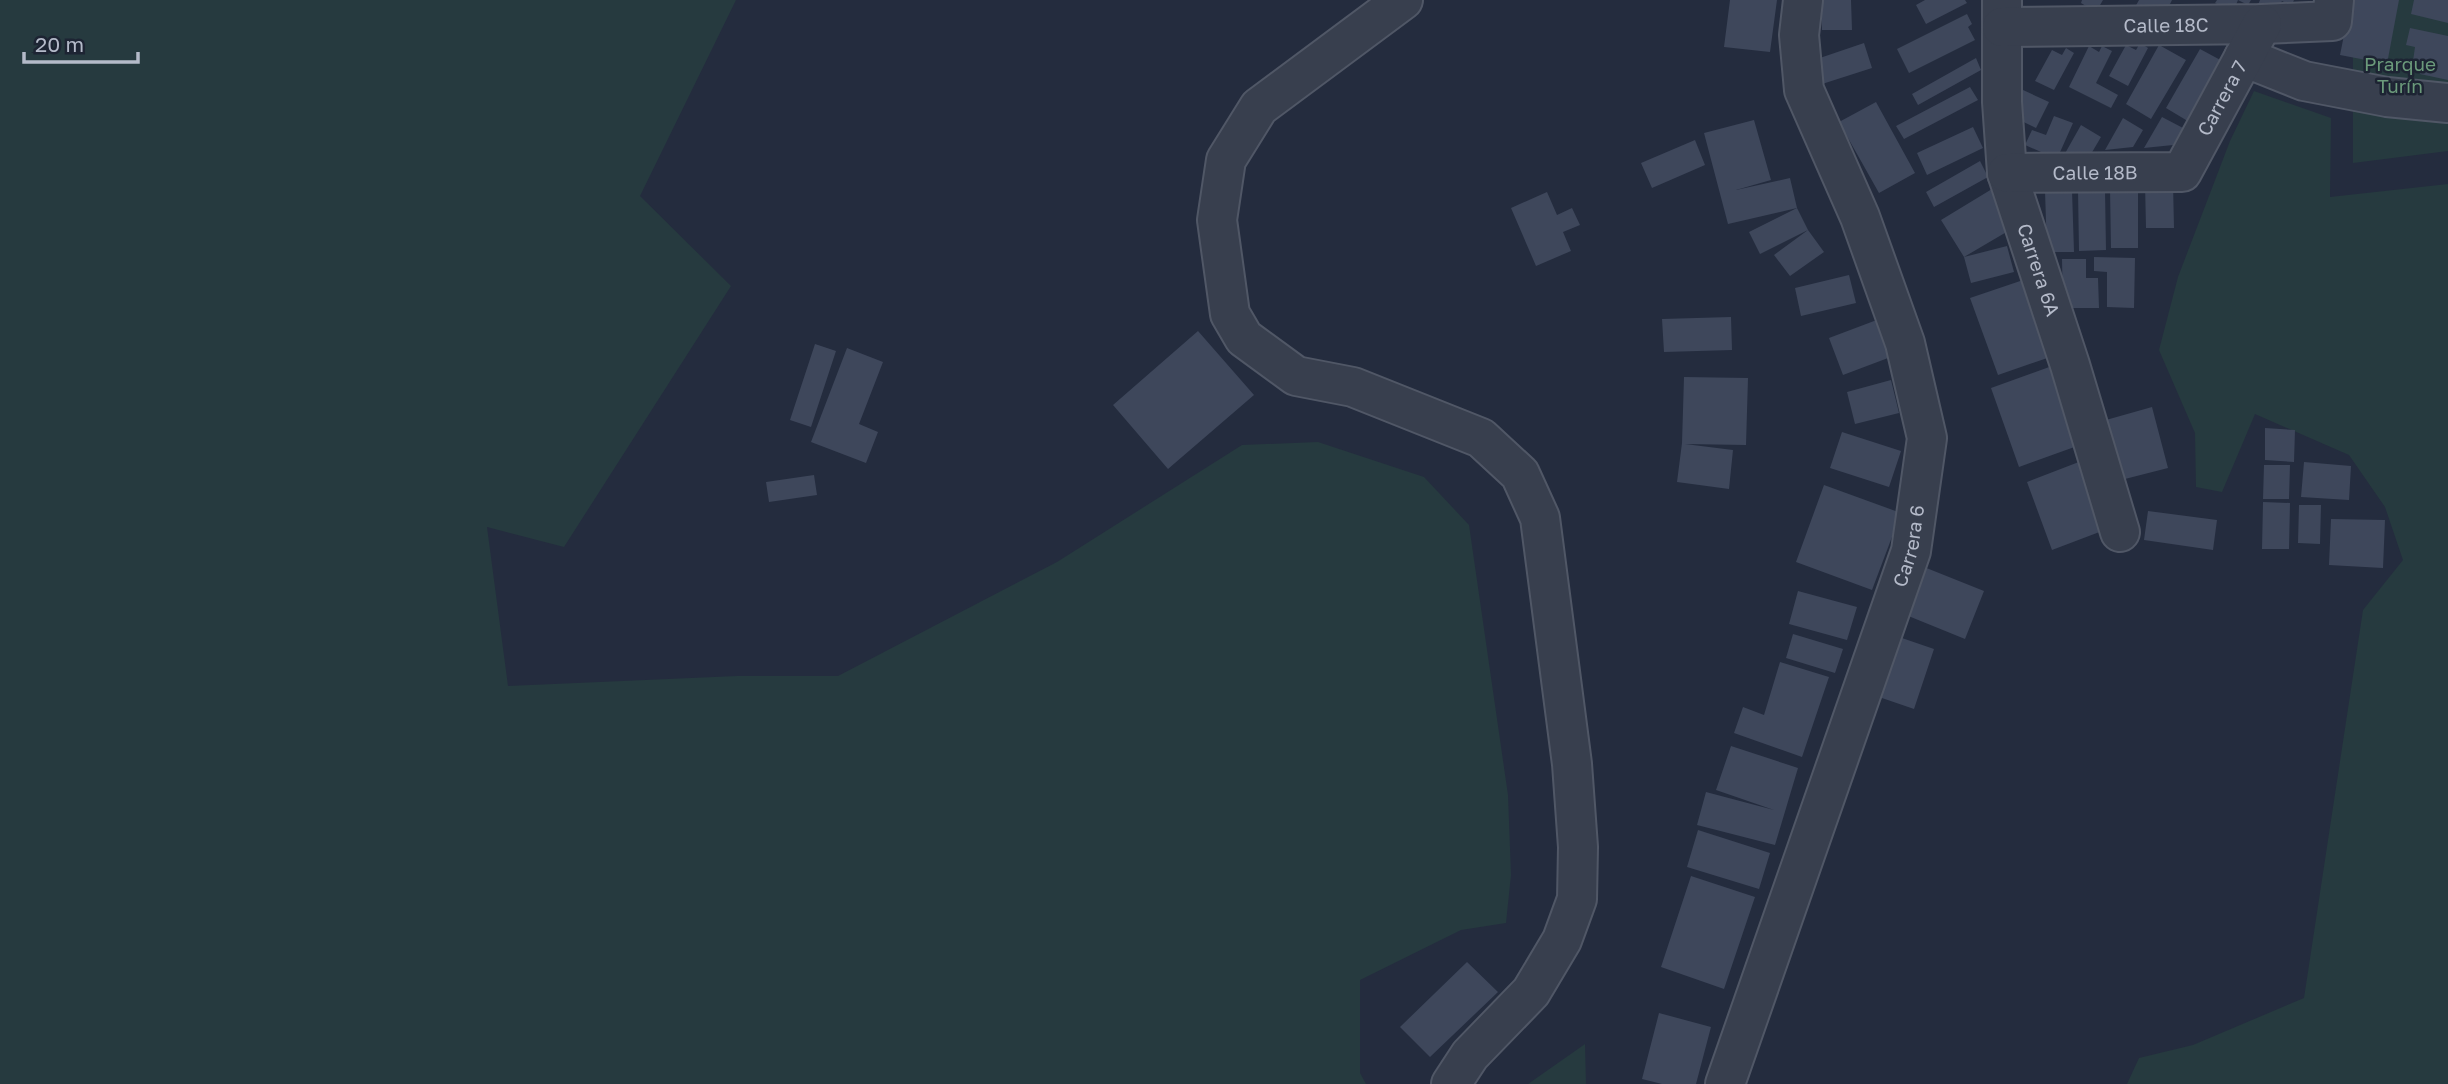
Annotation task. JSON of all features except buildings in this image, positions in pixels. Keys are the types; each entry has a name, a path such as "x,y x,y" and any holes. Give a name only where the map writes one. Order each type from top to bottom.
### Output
{"street":[{"path":"1403,0 1259,107 1226,160 1217,220 1230,314 1244,338 1296,376 1353,387 1481,439 1520,474 1540,518 1572,764 1578,847 1577,899 1562,940 1531,992 1470,1055 1451,1084"},
{"name":"Carrera 6","path":"1725,1084 1911,551 1927,438 1905,343 1883,280 1860,217 1804,90 1799,35 1803,0"},
{"name":"Calle 18C","path":"2002,13 2253,40 2333,10"},
{"name":"Carrera 6A","path":"2002,13 2002,102 2007,173 2070,365 2120,532"},
{"path":"2253,40 2304,81 2387,97 2448,103"},
{"name":"Carrera 7","path":"2182,172 2253,40"},
{"name":"Calle 18B","path":"2007,173 2182,172"}],"green space":[{"path":"0,0 736,0 640,196 731,286 564,547 487,527 508,686 737,676 838,676 1057,562 1242,445 1318,442 1424,477 1469,525 1508,795 1511,875 1506,923 1461,930 1360,980 1360,1073 1366,1084 0,1084"},
{"name":"Prarque Turín","path":"2353,0 2448,0 2448,151 2353,163"},
{"path":"2254,91 2331,118 2330,197 2448,184 2448,1084 2127,1084 2139,1058 2193,1045 2304,998 2363,610 2403,560 2385,507 2349,455 2255,414 2222,492 2196,487 2195,433 2159,350 2178,277 2230,141"},
{"path":"1585,1044 1586,1084 1528,1084"}]}
